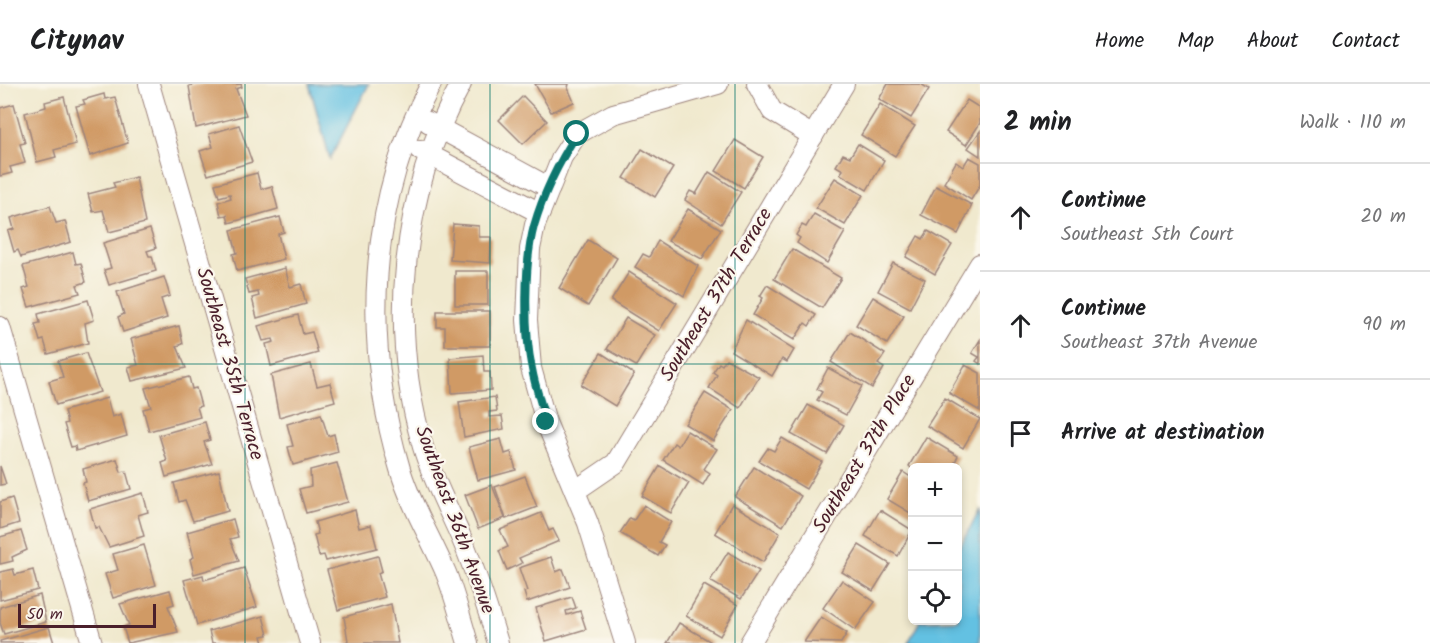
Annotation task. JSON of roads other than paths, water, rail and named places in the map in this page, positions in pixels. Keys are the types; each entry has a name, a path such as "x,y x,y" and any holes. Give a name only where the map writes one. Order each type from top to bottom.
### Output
{"street":[{"name":"Southeast 35th Terrace","path":"149,84 309,643"},
{"name":"Southeast 36th Avenue","path":"431,84 414,115 404,142 381,227 377,279 379,363 385,410 400,470 414,510 446,573 468,643"},
{"name":"Southeast 36th Avenue","path":"461,84 429,155 419,193 404,274 403,330 410,395 423,448 464,544 498,643"},
{"path":"626,643 588,523 546,422 531,368 527,320 530,249 540,213 562,157 577,134 614,114 718,84"},
{"path":"757,84 772,111 813,136"},
{"name":"Southeast 37th Terrace","path":"575,491 616,463 844,84"},
{"path":"414,115 550,188"},
{"path":"404,142 540,213"},
{"path":"501,192 514,168"},
{"name":"Southeast 37th Place","path":"750,643 980,264"},
{"path":"0,327 92,643"}],"water":[{"path":"309,84 369,84 330,159"},
{"path":"980,509 980,643 908,643 918,625 962,625 962,543"}]}
